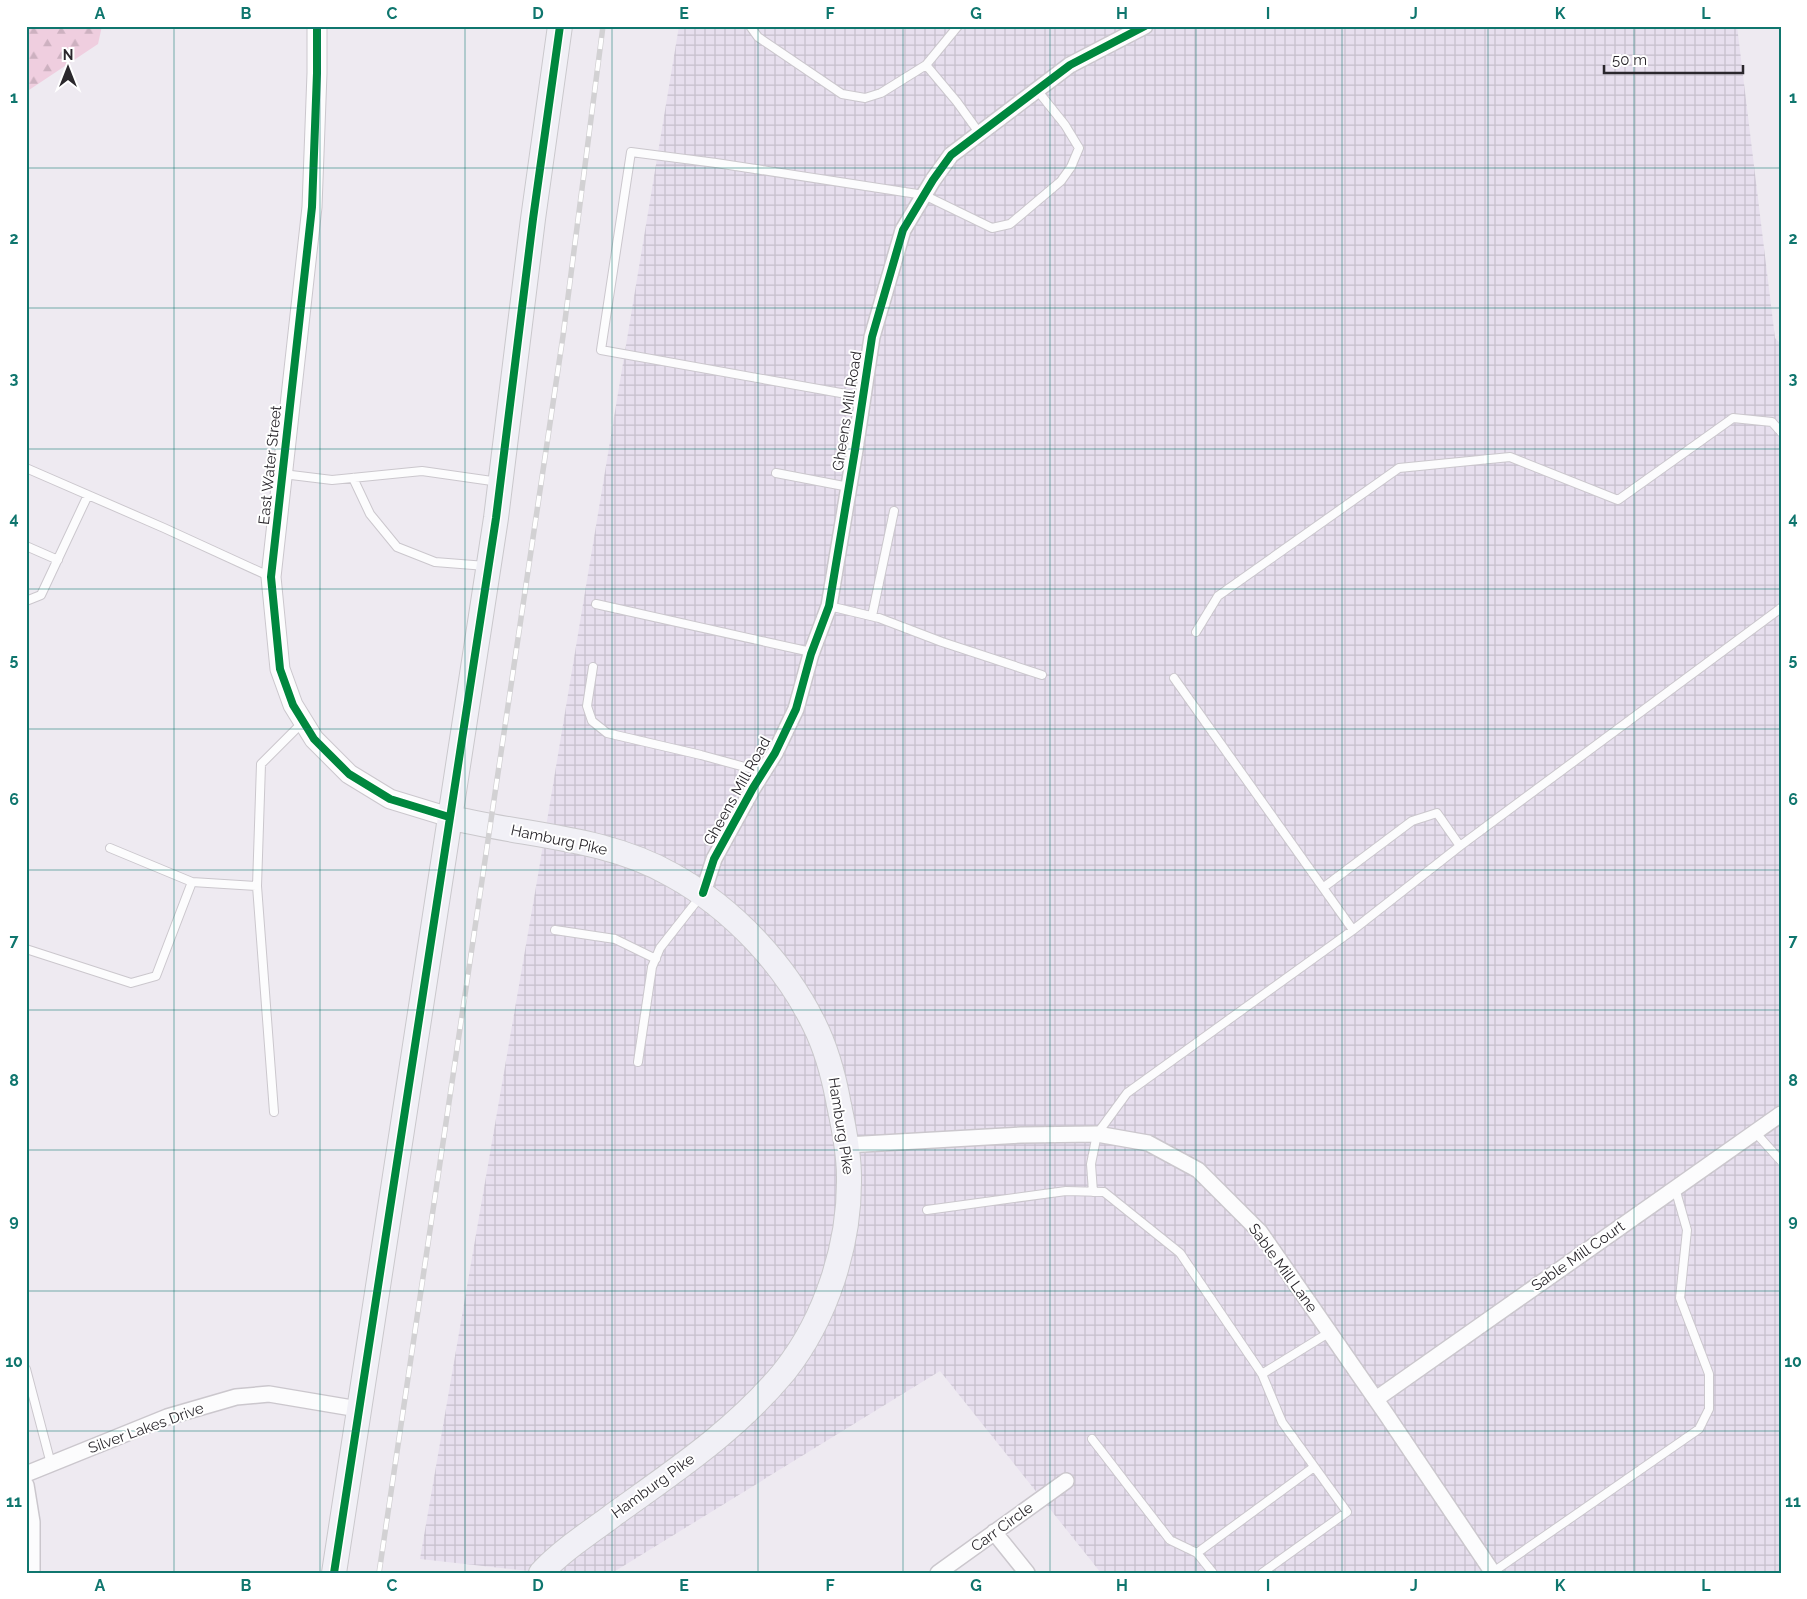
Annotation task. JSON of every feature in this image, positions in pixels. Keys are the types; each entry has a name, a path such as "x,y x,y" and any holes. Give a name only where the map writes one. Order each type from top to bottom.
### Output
{"main road":[{"path":"334,1573 488,566 560,26"},
{"name":"Hamburg Pike","path":"449,816 489,826 561,838 619,853 670,873 703,893 753,938 786,977 814,1025 833,1072 844,1127 850,1177 842,1248 826,1299 809,1334 786,1368 759,1402 709,1446 590,1532 541,1573"}],"street":[{"name":"East Water Street","path":"317,26 312,207 271,577 280,669 293,704 314,739 349,774 390,799 449,816"},
{"name":"Gheens Mill Road","path":"703,893 714,859 775,753 796,710 811,652 829,606 872,337 903,230 933,180 951,155 1070,66 1145,26"},
{"name":"Sable Mill Court","path":"1376,1399 1781,1114"},
{"name":"Sable Mill Lane","path":"846,1145 1021,1135 1097,1134 1148,1143 1198,1170 1260,1232 1493,1572"},
{"name":"Silver Lakes Drive","path":"26,1474 167,1417 236,1397 269,1394 358,1409"},
{"name":"Carr Circle","path":"938,1573 1066,1481"},
{"path":"26,1485 32,1522 32,1573"},
{"path":"994,1532 1027,1573"}],"lane":[{"path":"750,26 758,37 842,94 865,98 881,93 926,65 958,26"},
{"path":"926,65 957,102 980,134"},
{"path":"863,397 601,350 631,152 924,195 992,228 1010,224 1061,182 1071,167 1079,148 1065,125 1037,90"},
{"path":"1196,632 1218,596 1399,468 1510,457 1618,500 1732,418 1772,422 1781,432"},
{"path":"26,468 271,577"},
{"path":"283,474 332,480 422,471 500,482"},
{"path":"776,473 849,487"},
{"path":"353,478 370,514 397,546 435,562 488,566"},
{"path":"26,601 41,595 88,495"},
{"path":"872,616 894,511"},
{"path":"26,546 58,560"},
{"path":"596,604 811,652"},
{"path":"829,606 872,616 942,642 1042,675"},
{"path":"1092,1192 1091,1164 1097,1134 1127,1093 1353,930 1460,846 1781,608"},
{"path":"593,667 587,706 592,721 607,733 763,772"},
{"path":"1174,678 1353,930"},
{"path":"274,1112 257,886 261,764 304,722"},
{"path":"1324,888 1412,821 1437,813 1460,846"},
{"path":"110,848 192,882 257,886"},
{"path":"26,949 130,982 156,976 192,882"},
{"path":"638,1062 652,967 660,948 703,893"},
{"path":"555,930 615,939 656,959"},
{"path":"1755,1132 1781,1162"},
{"path":"1493,1572 1699,1429 1709,1409 1709,1374 1680,1298 1687,1230 1675,1188"},
{"path":"927,1210 1066,1191 1104,1192 1180,1253 1262,1374 1282,1422 1347,1512 1262,1573"},
{"path":"1262,1374 1330,1332"},
{"path":"26,1369 51,1464"},
{"path":"1092,1439 1170,1540 1197,1553 1213,1573"},
{"path":"1197,1553 1314,1467"}],"shaded area":[{"path":"679,26 1737,26 1775,338 1781,344 1781,1573 1101,1573 940,1371 612,1573 547,1573 420,1559 538,875"}],"green space":[{"path":"26,26 102,26 98,44 26,92"}],"railway":[{"path":"379,1573 563,336 603,26"}],"cycle path":[{"path":"317,26 312,207 271,577 280,669 293,705 314,739 349,774 390,799 449,817"},
{"path":"334,1573 496,518 533,219 560,26"},
{"path":"703,893 714,859 753,788 775,753 796,709 811,654 829,606 872,337 903,230 933,180 951,155 1070,65 1145,26"}]}
